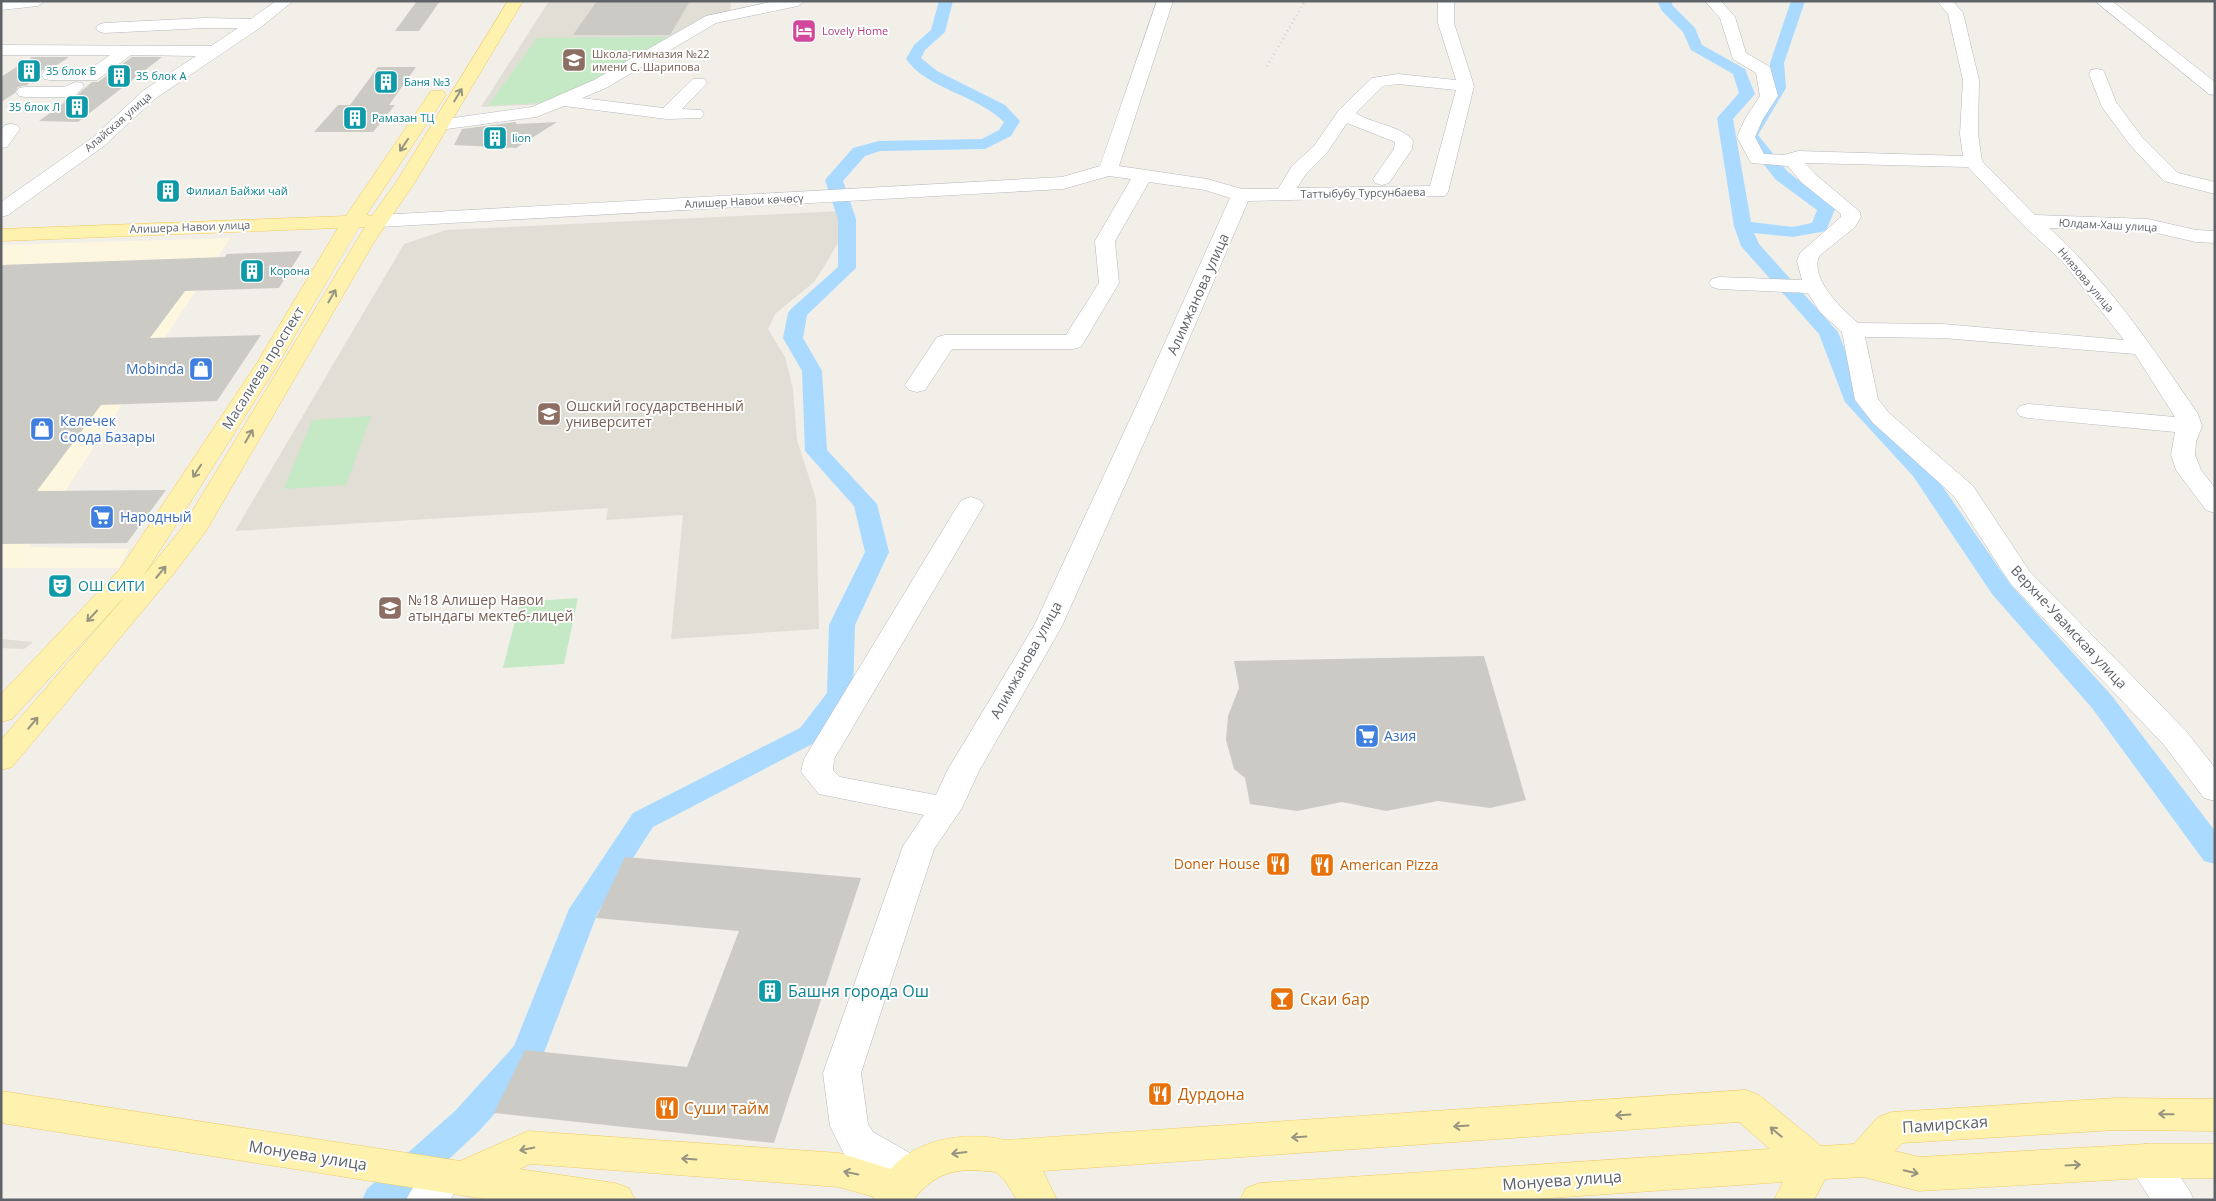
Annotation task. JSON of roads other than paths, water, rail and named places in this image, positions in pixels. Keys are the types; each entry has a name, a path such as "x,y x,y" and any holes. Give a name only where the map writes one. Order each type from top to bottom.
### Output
{"main road":[{"name":"Масалиева проспект","path":"1,760 166,566 193,531 364,242 406,182 516,1"},
{"path":"460,63 489,14"},
{"name":"Масалиева проспект","path":"1,712 131,574 266,366 352,222 449,79"},
{"name":"Алишера Навои улица","path":"1,235 378,221"},
{"path":"447,1185 528,1147 838,1170 900,1187 928,1161 948,1154 969,1152 1005,1157 1746,1106 1813,1163 1794,1200"},
{"name":"Монуева улица","path":"1,1107 390,1167 447,1185 615,1200"},
{"name":"Памирская","path":"1864,1160 1892,1128 2116,1114 2215,1115"},
{"path":"1005,1157 1024,1175 1034,1190 1037,1200"},
{"path":"1864,1160 1920,1174 2146,1161 2215,1160"},
{"name":"Монуева улица","path":"1260,1200 1864,1160"}],"street":[{"path":"1,4 38,1"},
{"name":"Алайская улица","path":"1,211 98,142 150,94 256,24 286,1"},
{"path":"440,125 536,112 600,84 711,19 798,1"},
{"path":"1165,1 1108,170 1206,186 1241,195"},
{"path":"1286,195 1288,185 1299,170 1320,150 1345,114 1378,82 1386,80 1466,86 1446,22 1446,1"},
{"path":"1712,1 1727,17 1739,56 1764,71 1769,96 1754,119 1746,137 1758,159 1779,161 1798,157 1973,162 1969,134 1971,80 1955,13 1944,1"},
{"path":"2102,1 2215,90"},
{"path":"104,28 205,23 256,24"},
{"path":"1,59 9,49 215,51"},
{"path":"25,92 68,92 128,50"},
{"path":"2097,74 2108,103 2136,141 2172,177 2215,188"},
{"path":"50,75 91,76"},
{"path":"667,114 699,83"},
{"name":"Таттыбубу Турсунбаева","path":"1241,195 1438,192 1466,86"},
{"path":"563,101 667,114 695,114"},
{"path":"1345,114 1359,122 1400,137 1404,141 1404,149 1382,179"},
{"path":"1,128 11,129 1,143"},
{"path":"1779,161 1808,178 1846,207 1851,217 1848,223 1810,253 1807,261 1807,287"},
{"name":"Ниязова улица","path":"1973,162 2030,221 2069,257 2142,348 2186,414 2190,426"},
{"name":"Алишер Навои көчөсү","path":"378,221 1063,182 1108,170"},
{"path":"917,385 945,342 1073,342 1109,283 1105,241 1143,175"},
{"name":"Алимжанова улица","path":"900,1187 859,1144 849,1126 842,1074 919,846 946,808 963,771 1048,626 1155,391 1241,195"},
{"name":"Юлдам-Хаш улица","path":"2030,221 2148,226 2196,236 2215,237"},
{"path":"1719,283 1807,287 1852,330 1943,331 2142,348"},
{"name":"Верхне-Увамская улица","path":"1852,330 1867,400 1881,418 1964,491 2020,577 2175,738 2215,790"},
{"path":"2028,411 2190,426 2182,449 2186,466 2215,505"},
{"path":"946,808 830,786 817,772 819,759 971,505"},
{"path":"2146,1161 2174,1200"}],"waterway":[{"path":"380,1200 467,1121 528,1053 584,909 643,820 810,734 840,694 842,625 877,552 865,504 816,451 812,371 793,338 798,313 847,268 847,219 834,180 859,152 879,146 985,144 1005,133 1012,121 999,108 932,74 913,59 919,48 938,32 946,1"},
{"path":"1664,1 1667,8 1690,31 1696,47 1740,72 1747,94 1725,118 1743,226"},
{"path":"1743,226 1793,232 1820,227 1826,209 1781,175 1750,135 1778,88 1777,63 1798,1"},
{"path":"1743,226 1750,246 1828,332 1852,398 1921,472 2001,589 2102,702 2215,853"}],"railway":[{"path":"1267,66 1305,1"}],"place":[{"name":"Lovely Home","path":"804,31"},
{"name":"Школа-гимназия №22 имени С. Шарипова","path":"574,60"},
{"name":"35 блок Б","path":"29,71"},
{"name":"35 блок А","path":"119,76"},
{"name":"Баня №3","path":"386,82"},
{"name":"35 блок Л","path":"77,107"},
{"name":"Рамазан ТЦ","path":"355,118"},
{"name":"lion","path":"495,138"},
{"name":"Филиал Байжи чай","path":"168,191"},
{"name":"Корона","path":"252,271"},
{"name":"Mobinda","path":"201,369"},
{"name":"Ошский государственный университет","path":"549,414"},
{"name":"Келечек Соода Базары","path":"42,429"},
{"name":"Народный","path":"102,517"},
{"name":"ОШ СИТИ","path":"60,586"},
{"name":"№18 Алишер Навои атындагы мектеб-лицей","path":"390,608"},
{"name":"Азия","path":"1367,736"},
{"name":"Doner House","path":"1278,864"},
{"name":"American Pizza","path":"1322,865"},
{"name":"Башня города Ош","path":"770,991"},
{"name":"Скаи бар","path":"1282,999"},
{"name":"Дурдона","path":"1160,1094"},
{"name":"Суши тайм","path":"667,1108"}]}
